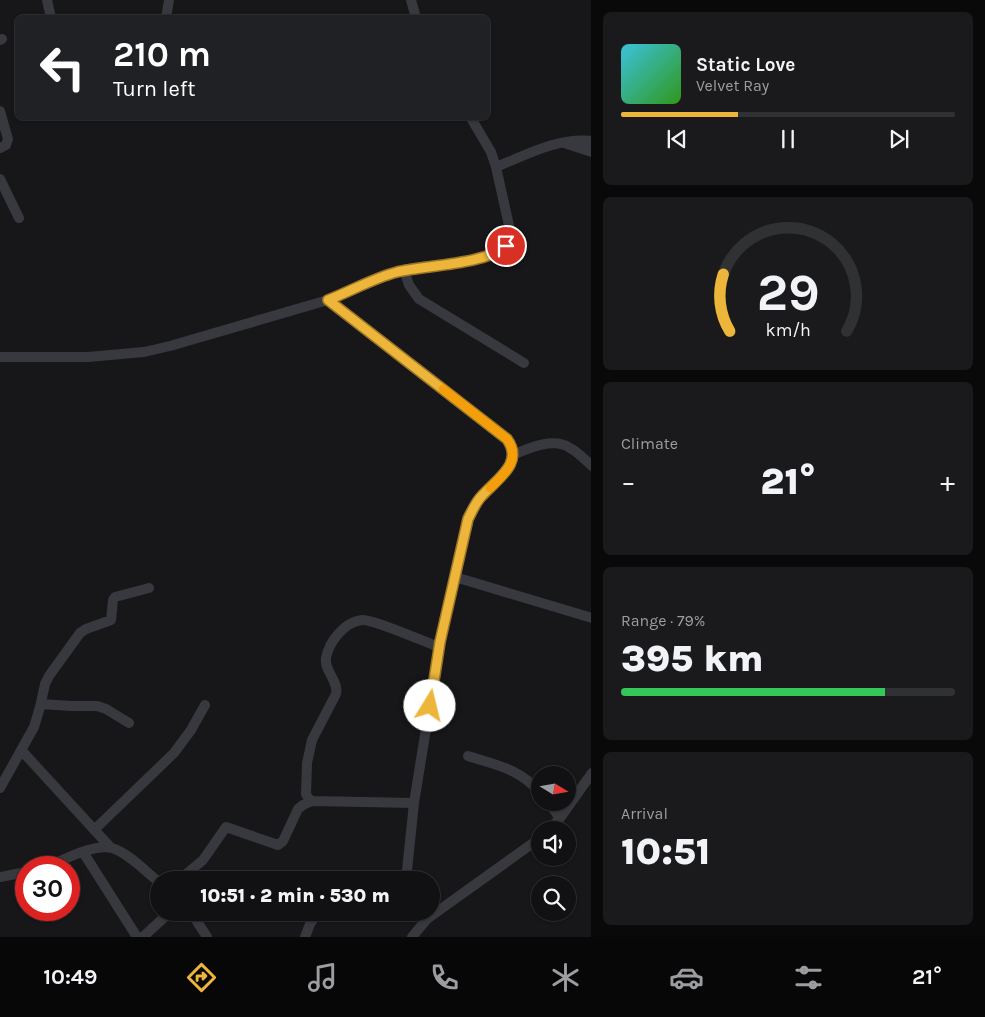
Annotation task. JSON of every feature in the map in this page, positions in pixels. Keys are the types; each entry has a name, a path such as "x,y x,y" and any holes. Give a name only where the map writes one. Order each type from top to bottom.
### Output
{"street":[{"path":"47,0 50,15"},
{"path":"166,15 169,0"},
{"path":"410,0 415,15"},
{"path":"0,111 8,140 6,145 0,148"},
{"path":"0,357 60,358 144,352 328,300 395,272 466,262 500,251 506,246 510,230 491,152 472,120"},
{"path":"496,167 564,142 578,140 591,142"},
{"path":"564,142 591,152"},
{"path":"0,179 19,218"},
{"path":"404,270 409,285 419,299 524,363"},
{"path":"328,300 507,439 514,455 511,464 504,474 481,498 468,519 439,647 414,803 407,871"},
{"path":"514,455 541,445 564,445 571,448 591,466"},
{"path":"455,577 591,618"},
{"path":"0,788 34,727 45,684 49,676 80,633 111,620 115,597 149,588"},
{"path":"312,801 306,794 308,752 312,740 336,694 336,686 328,671 326,660 329,648 336,636 344,628 363,620 439,647"},
{"path":"41,704 97,706 106,709 129,723"},
{"path":"94,830 174,753 191,730 205,705"},
{"path":"22,751 111,848"},
{"path":"468,756 516,772 526,777 531,783"},
{"path":"557,821 591,773"},
{"path":"190,871 203,860 226,827 278,845 283,841 300,807 312,801 414,803"},
{"path":"555,811 560,818"},
{"path":"440,906 531,844"},
{"path":"74,856 105,847 111,848 121,852 150,875"},
{"path":"84,852 137,937"},
{"path":"0,877 15,874"},
{"path":"143,937 160,921"},
{"path":"197,921 207,937"},
{"path":"305,937 312,921"},
{"path":"412,937 422,921"}],"slow traffic":[{"path":"443,389 507,439 512,447 514,455 511,464 490,488"}],"route":[{"path":"430,706 440,642 468,519 481,498 511,464 514,455 512,447 507,439 328,300 395,272 466,262 500,251 506,246"}]}
